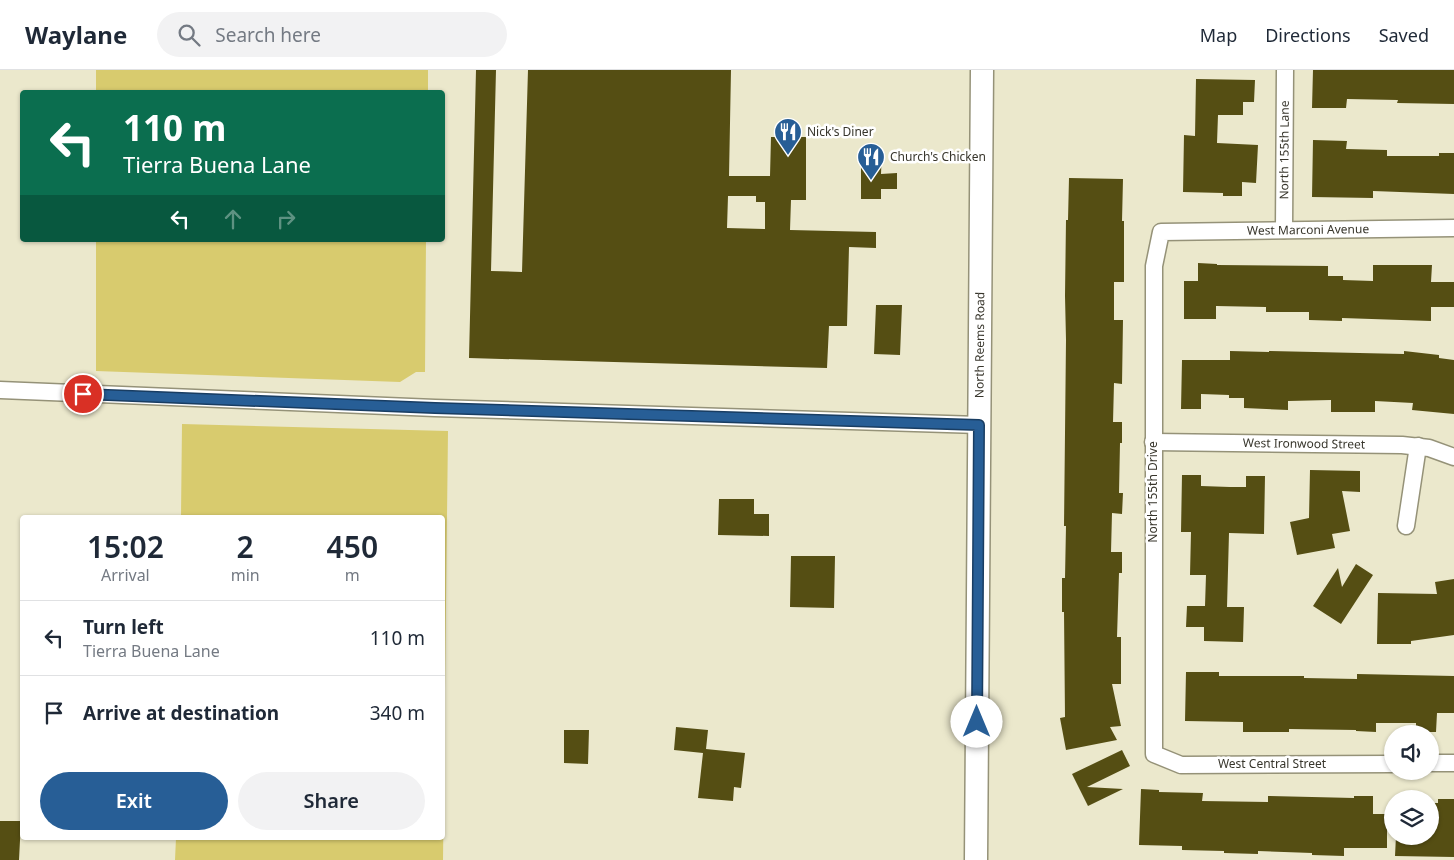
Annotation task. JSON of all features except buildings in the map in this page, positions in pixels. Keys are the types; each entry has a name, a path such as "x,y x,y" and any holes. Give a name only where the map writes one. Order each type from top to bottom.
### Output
{"main road":[{"name":"North Reems Road","path":"976,860 982,70"}],"street":[{"name":"North 155th Lane","path":"1284,230 1285,70"},
{"name":"West Marconi Avenue","path":"1162,232 1454,228"},
{"name":"North 155th Drive","path":"1154,754 1154,266 1162,232"},
{"path":"0,390 435,408 979,425"},
{"name":"West Ironwood Street","path":"1153,442 1418,446 1454,457"},
{"path":"1406,526 1418,446"},
{"name":"West Central Street","path":"1154,754 1181,765 1384,764"},
{"path":"1439,763 1454,762"}],"shaded area":[{"path":"96,70 428,70 428,90 96,90"},
{"path":"96,242 426,242 425,372 416,372 400,382 96,371"},
{"path":"182,424 448,431 445,688 445,515 181,515"},
{"path":"176,840 443,840 443,860 175,860"}],"place":[{"name":"Nick's Diner","path":"788,156"},
{"name":"Church's Chicken","path":"871,181"}],"route":[{"path":"83,394 435,408 979,425 977,722"}]}
